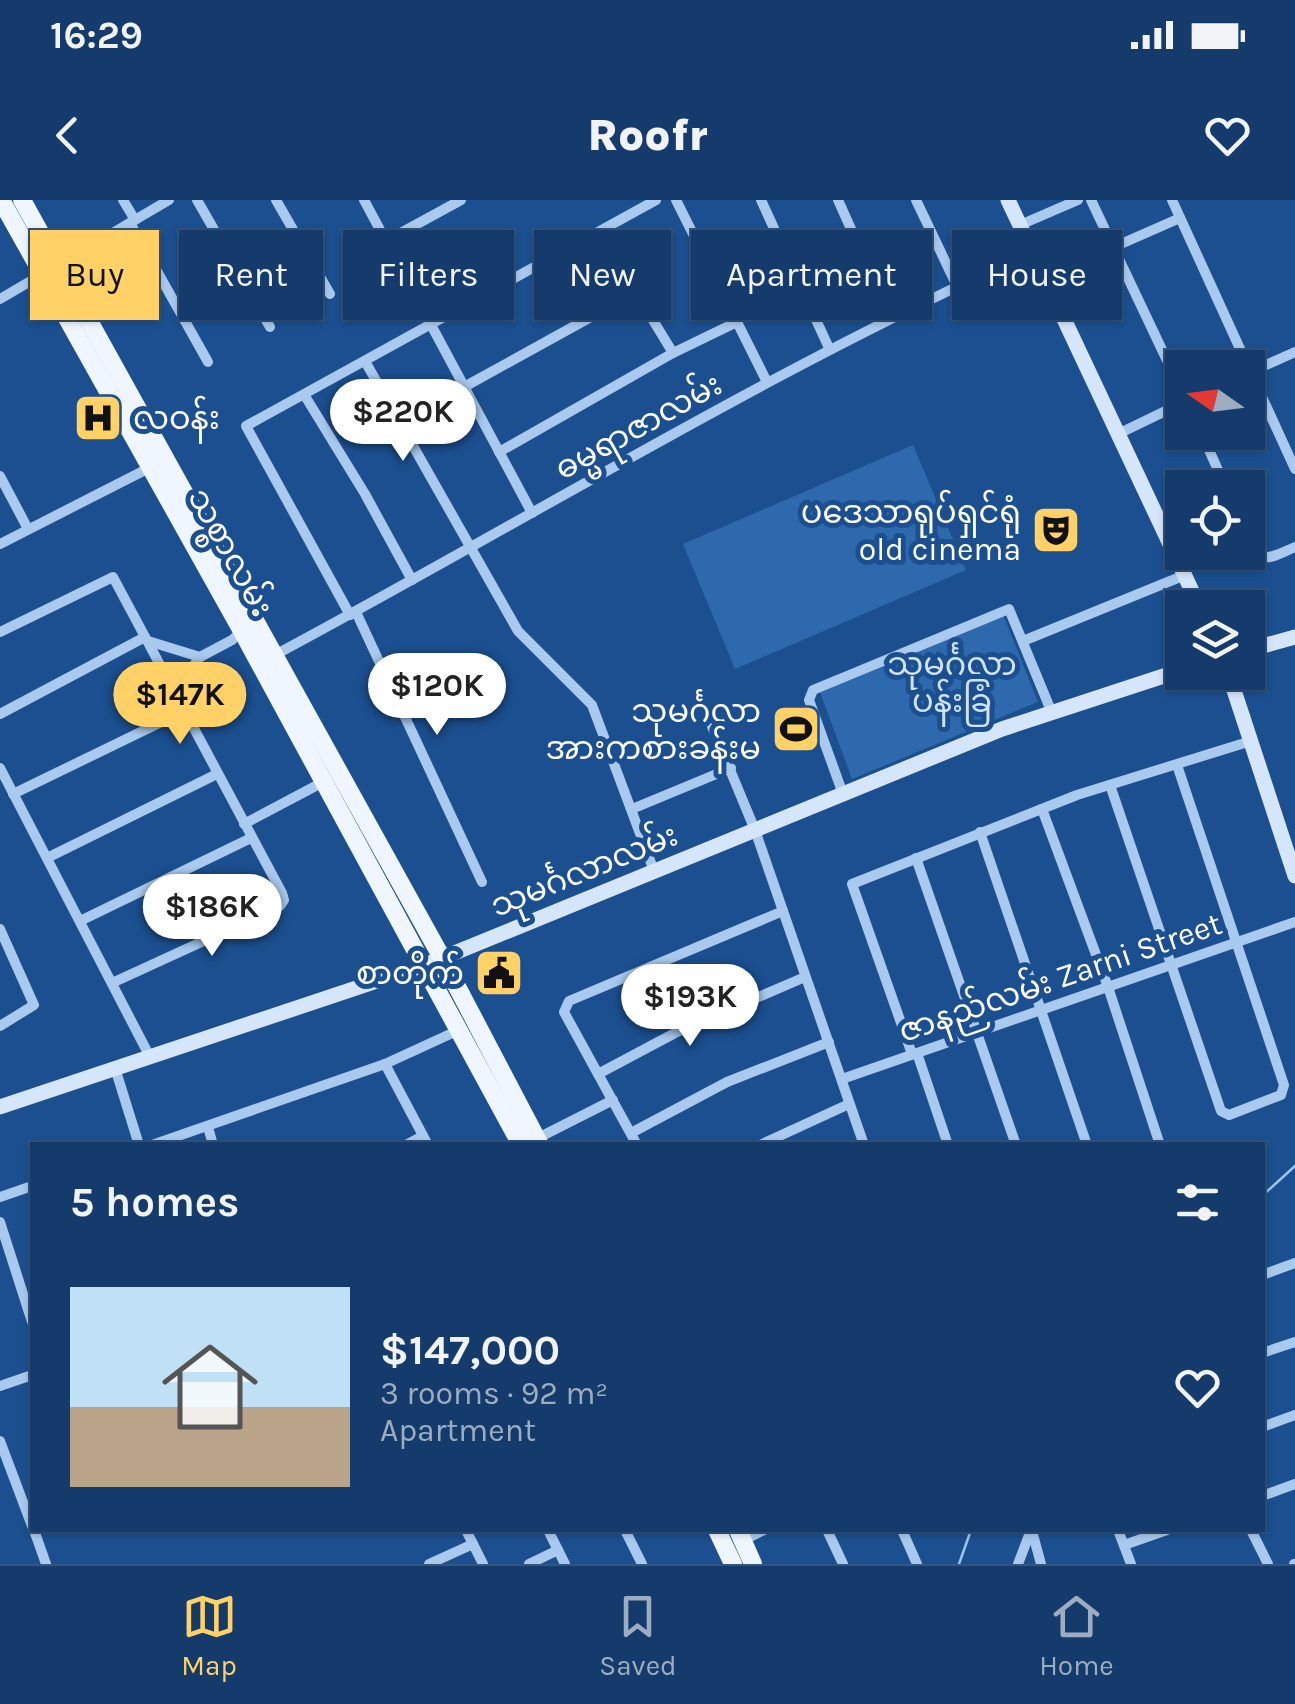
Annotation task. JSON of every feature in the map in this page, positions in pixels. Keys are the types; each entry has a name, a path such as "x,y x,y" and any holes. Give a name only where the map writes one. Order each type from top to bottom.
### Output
{"main road":[{"name":"သစ္စာလမ်း","path":"1,200 30,241"},
{"name":"သစ္စာလမ်း","path":"22,200 34,230"},
{"path":"1008,200 1022,230"},
{"name":"သစ္စာလမ်း","path":"78,320 158,463 275,655 332,778"},
{"path":"1064,320 1191,590"},
{"name":"သစ္စာလမ်း","path":"158,463 242,631 332,778 531,1142"},
{"path":"1265,645 1295,637"},
{"name":"သုမင်္ဂလာလမ်း","path":"0,1107 434,961 1002,729 1165,675"},
{"path":"1234,690 1295,876"},
{"name":"သစ္စာလမ်း","path":"434,961 459,1030 531,1142"},
{"path":"735,1546 754,1564"}],"street":[{"path":"123,200 208,362"},
{"path":"118,230 169,200"},
{"path":"197,200 270,328"},
{"path":"276,200 330,294"},
{"path":"364,200 380,230"},
{"path":"406,230 461,200"},
{"path":"604,230 656,200"},
{"path":"676,200 767,382"},
{"path":"761,200 829,348"},
{"path":"838,200 851,230"},
{"path":"916,200 952,276"},
{"path":"1020,225 1078,200"},
{"path":"1091,200 1106,230"},
{"path":"1172,200 1240,350"},
{"path":"1122,243 1180,218"},
{"path":"1122,264 1165,356"},
{"path":"482,882 353,614 244,429 534,269"},
{"path":"0,299 30,282"},
{"path":"428,320 532,514"},
{"path":"464,387 585,320"},
{"path":"653,320 673,353"},
{"name":"ဓမ္မရာဇာလမ်း","path":"275,655 829,348 887,320"},
{"path":"499,452 673,353 737,322"},
{"path":"1265,366 1295,352"},
{"path":"366,363 518,631 592,705 654,871"},
{"path":"305,396 366,494 412,580"},
{"path":"1265,405 1295,469"},
{"path":"1118,434 1165,411"},
{"path":"0,544 158,463"},
{"path":"0,476 28,529"},
{"path":"1265,558 1295,548"},
{"path":"1023,641 1184,575"},
{"path":"0,632 114,577 282,893 284,900 280,906 112,983"},
{"path":"843,794 809,700 813,690 1009,609 1052,712"},
{"path":"174,692 200,657 242,631"},
{"path":"0,714 146,639 200,657"},
{"path":"14,794 184,711"},
{"path":"710,724 756,830 863,1142"},
{"path":"947,1142 852,884 1042,809 1251,741"},
{"path":"1110,785 1224,1114 1281,1096 1284,1091 1178,765"},
{"path":"0,768 150,1056"},
{"path":"632,809 731,768"},
{"path":"47,858 217,774"},
{"path":"244,824 332,778"},
{"path":"1042,809 1108,986 1159,1142"},
{"path":"980,832 1085,1142"},
{"path":"80,920 250,838"},
{"path":"916,858 1015,1142"},
{"path":"636,1142 564,1012 565,1005 782,911"},
{"name":"ဇာနည်လမ်း Zarni Street","path":"842,1079 1295,922"},
{"path":"0,929 34,1005 0,1026"},
{"path":"598,1074 675,1033 806,978"},
{"path":"161,1142 385,1064 459,1030"},
{"path":"631,1133 726,1082 829,1042"},
{"path":"385,1064 425,1140"},
{"path":"115,1068 137,1142"},
{"path":"534,1142 613,1100"},
{"path":"767,1142 850,1104"},
{"path":"208,1127 213,1142"},
{"path":"0,1197 30,1187"},
{"path":"0,1222 30,1316"},
{"path":"1265,1274 1295,1263"},
{"path":"1265,1352 1295,1342"},
{"path":"0,1386 30,1376"},
{"path":"1265,1426 1295,1416"},
{"path":"0,1441 30,1520"},
{"path":"1265,1495 1295,1484"},
{"path":"34,1532 46,1564"},
{"path":"467,1532 483,1564"},
{"path":"549,1532 565,1564"},
{"path":"626,1532 642,1564"},
{"path":"735,1546 760,1532"},
{"path":"828,1532 843,1564"},
{"path":"903,1532 917,1564"},
{"path":"1018,1564 1030,1532"},
{"path":"1032,1532 1042,1564"},
{"path":"1119,1532 1131,1564"},
{"path":"1124,1545 1161,1532"},
{"path":"1252,1532 1268,1564"},
{"path":"428,1564 473,1544"},
{"path":"528,1564 558,1550"}],"green space":[{"path":"913,445 966,570 735,669 683,544"},
{"name":"သုမင်္ဂလာ ပန်းခြံ","path":"1000,607 1038,702 852,779 817,684"}],"waterway":[{"path":"1265,1193 1295,1166"},
{"path":"959,1564 970,1532"}],"place":[{"name":"လဝန်း","path":"98,418"},
{"name":"ပဒေသာရုပ်ရှင်ရုံ old cinema","path":"1056,530"},
{"name":"သုမင်္ဂလာ အားကစားခန်းမ","path":"796,729"},
{"name":"စာတိုက်","path":"499,973"}]}
